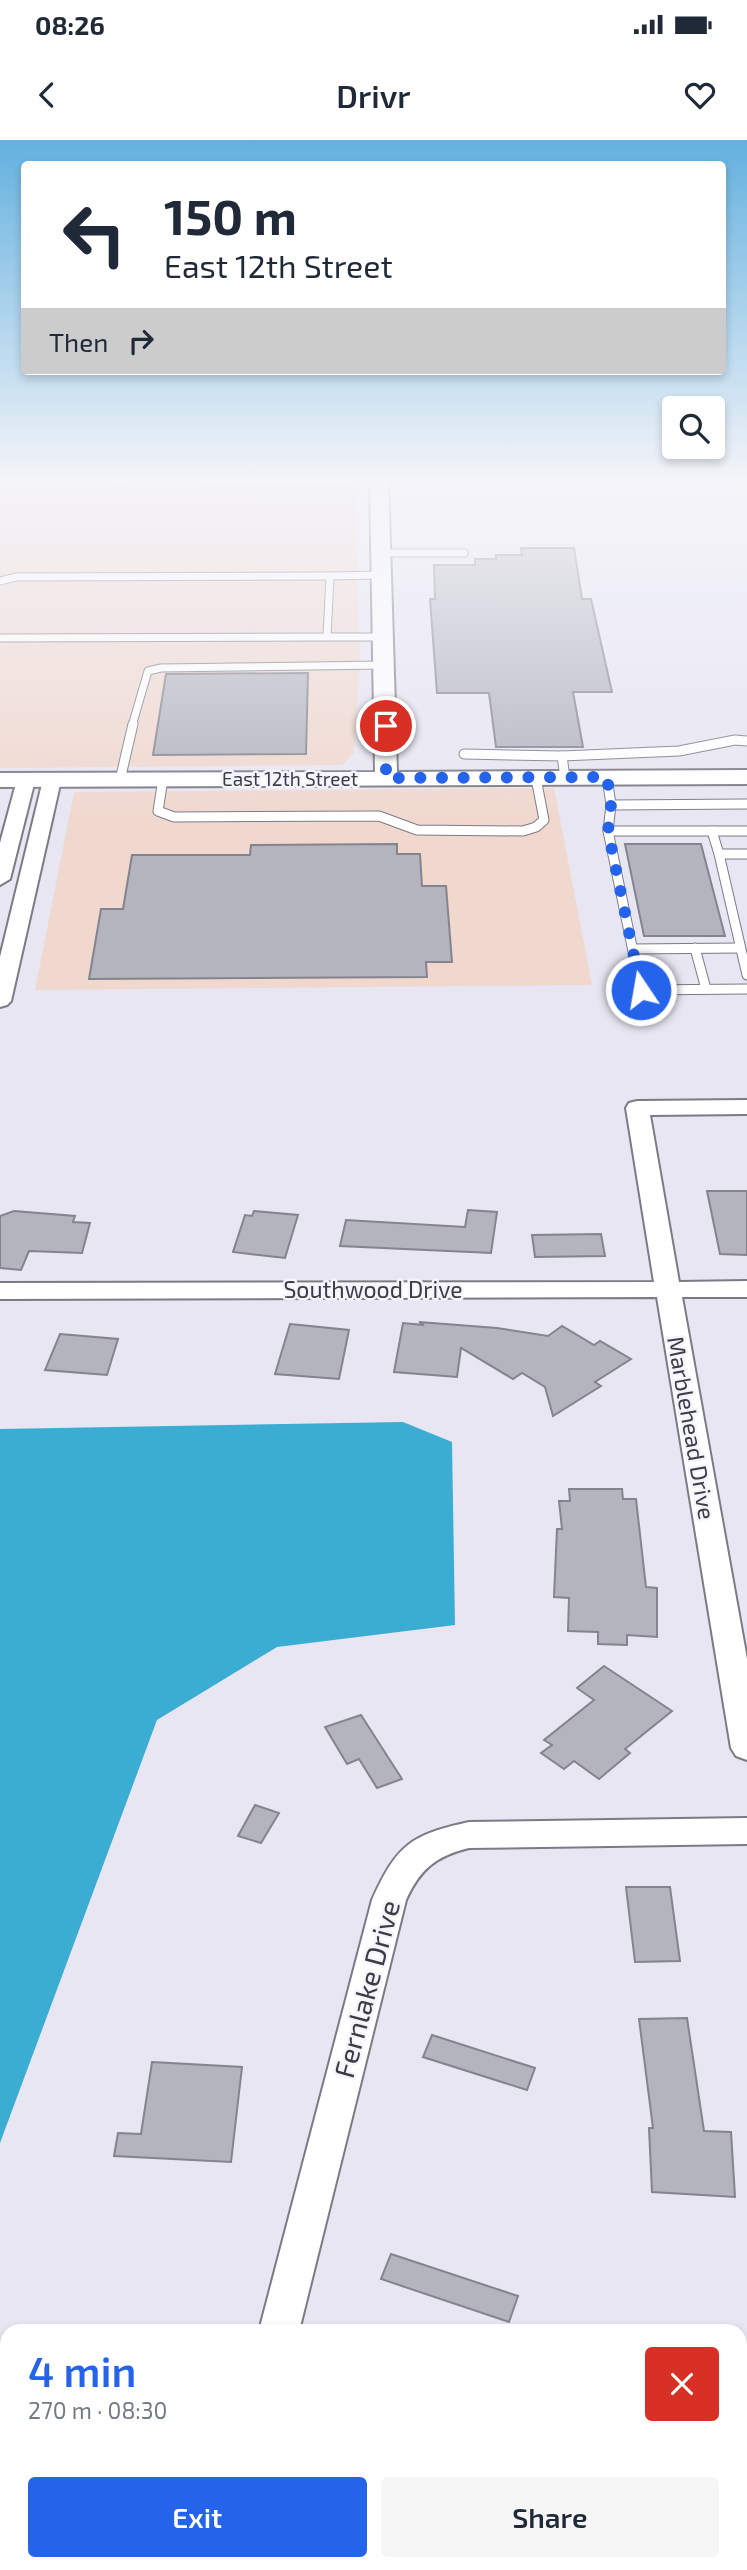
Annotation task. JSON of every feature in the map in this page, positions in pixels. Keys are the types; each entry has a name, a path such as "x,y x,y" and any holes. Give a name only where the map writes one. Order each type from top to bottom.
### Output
{"street":[{"path":"383,591 386,778"},
{"name":"East 12th Street","path":"0,780 536,778 564,766 607,777 747,777"},
{"path":"0,879 26,780"},
{"path":"0,1001 52,780"},
{"name":"Marblehead Drive","path":"747,1107 636,1108 747,1748"},
{"name":"Southwood Drive","path":"0,1291 747,1289"},
{"name":"Fernlake Drive","path":"281,2324 388,1900 399,1877 412,1859 436,1842 469,1836 747,1831"}],"lane":[{"path":"327,637 329,591"},
{"path":"0,638 384,637"},
{"path":"120,780 146,674 154,669 385,666"},
{"path":"464,754 564,766 678,751 735,740 747,741"},
{"path":"607,777 611,805 608,831 641,990 747,989"},
{"path":"163,779 158,811 174,817 379,816 391,817 401,825 417,830 523,831 536,827 544,820 536,778"},
{"path":"611,805 747,804"},
{"path":"608,831 747,831"},
{"path":"712,831 747,975"},
{"path":"719,854 747,854"},
{"path":"633,949 740,947"},
{"path":"695,948 706,989"}],"shaded area":[{"path":"0,591 358,591 360,662 354,753 342,765 0,768"},
{"path":"554,788 592,985 35,990 74,792"}],"water":[{"path":"403,1422 452,1442 455,1625 277,1647 157,1720 0,2143 0,1429"}],"building":[{"path":"435,591 581,591 582,599 591,599 612,692 573,692 583,747 496,747 489,693 437,693 430,599 435,599"},
{"path":"308,673 306,754 153,755 166,674"},
{"path":"397,844 397,854 420,854 422,886 446,886 452,962 426,962 427,977 89,979 101,909 123,909 132,855 250,855 251,845"},
{"path":"625,844 701,844 725,936 644,936"},
{"path":"707,1191 747,1191 747,1255 720,1254"},
{"path":"468,1210 497,1212 491,1253 340,1246 346,1220 465,1227"},
{"path":"14,1211 75,1216 73,1222 90,1223 82,1253 29,1251 21,1270 0,1268 0,1216"},
{"path":"254,1211 298,1215 285,1258 233,1252 245,1215 252,1216"},
{"path":"601,1234 605,1256 535,1257 532,1235"},
{"path":"419,1322 497,1328 548,1336 562,1326 594,1345 600,1341 631,1359 595,1382 601,1386 553,1416 545,1387 522,1373 513,1379 461,1348 457,1377 394,1372 403,1323 424,1325"},
{"path":"290,1324 349,1330 339,1379 275,1374"},
{"path":"60,1334 118,1339 107,1375 45,1370"},
{"path":"569,1489 622,1489 623,1499 636,1499 646,1587 657,1588 657,1637 627,1635 627,1645 598,1644 598,1632 568,1631 569,1598 554,1597 557,1529 562,1529 559,1501 570,1501"},
{"path":"604,1666 672,1711 625,1749 630,1753 599,1779 574,1761 564,1769 541,1753 552,1745 544,1740 594,1700 577,1688"},
{"path":"361,1715 402,1779 377,1788 359,1759 347,1764 325,1727"},
{"path":"255,1805 279,1813 261,1843 238,1836"},
{"path":"626,1887 670,1887 680,1961 635,1962"},
{"path":"687,2018 704,2131 731,2132 735,2197 652,2192 649,2128 653,2128 639,2019"},
{"path":"432,2035 535,2068 527,2090 423,2057"},
{"path":"152,2062 242,2067 231,2162 114,2156 118,2133 141,2134"},
{"path":"391,2254 518,2296 509,2322 381,2279"}],"route":[{"path":"386,726 386,778 607,777 611,805 608,831 641,990"}]}
